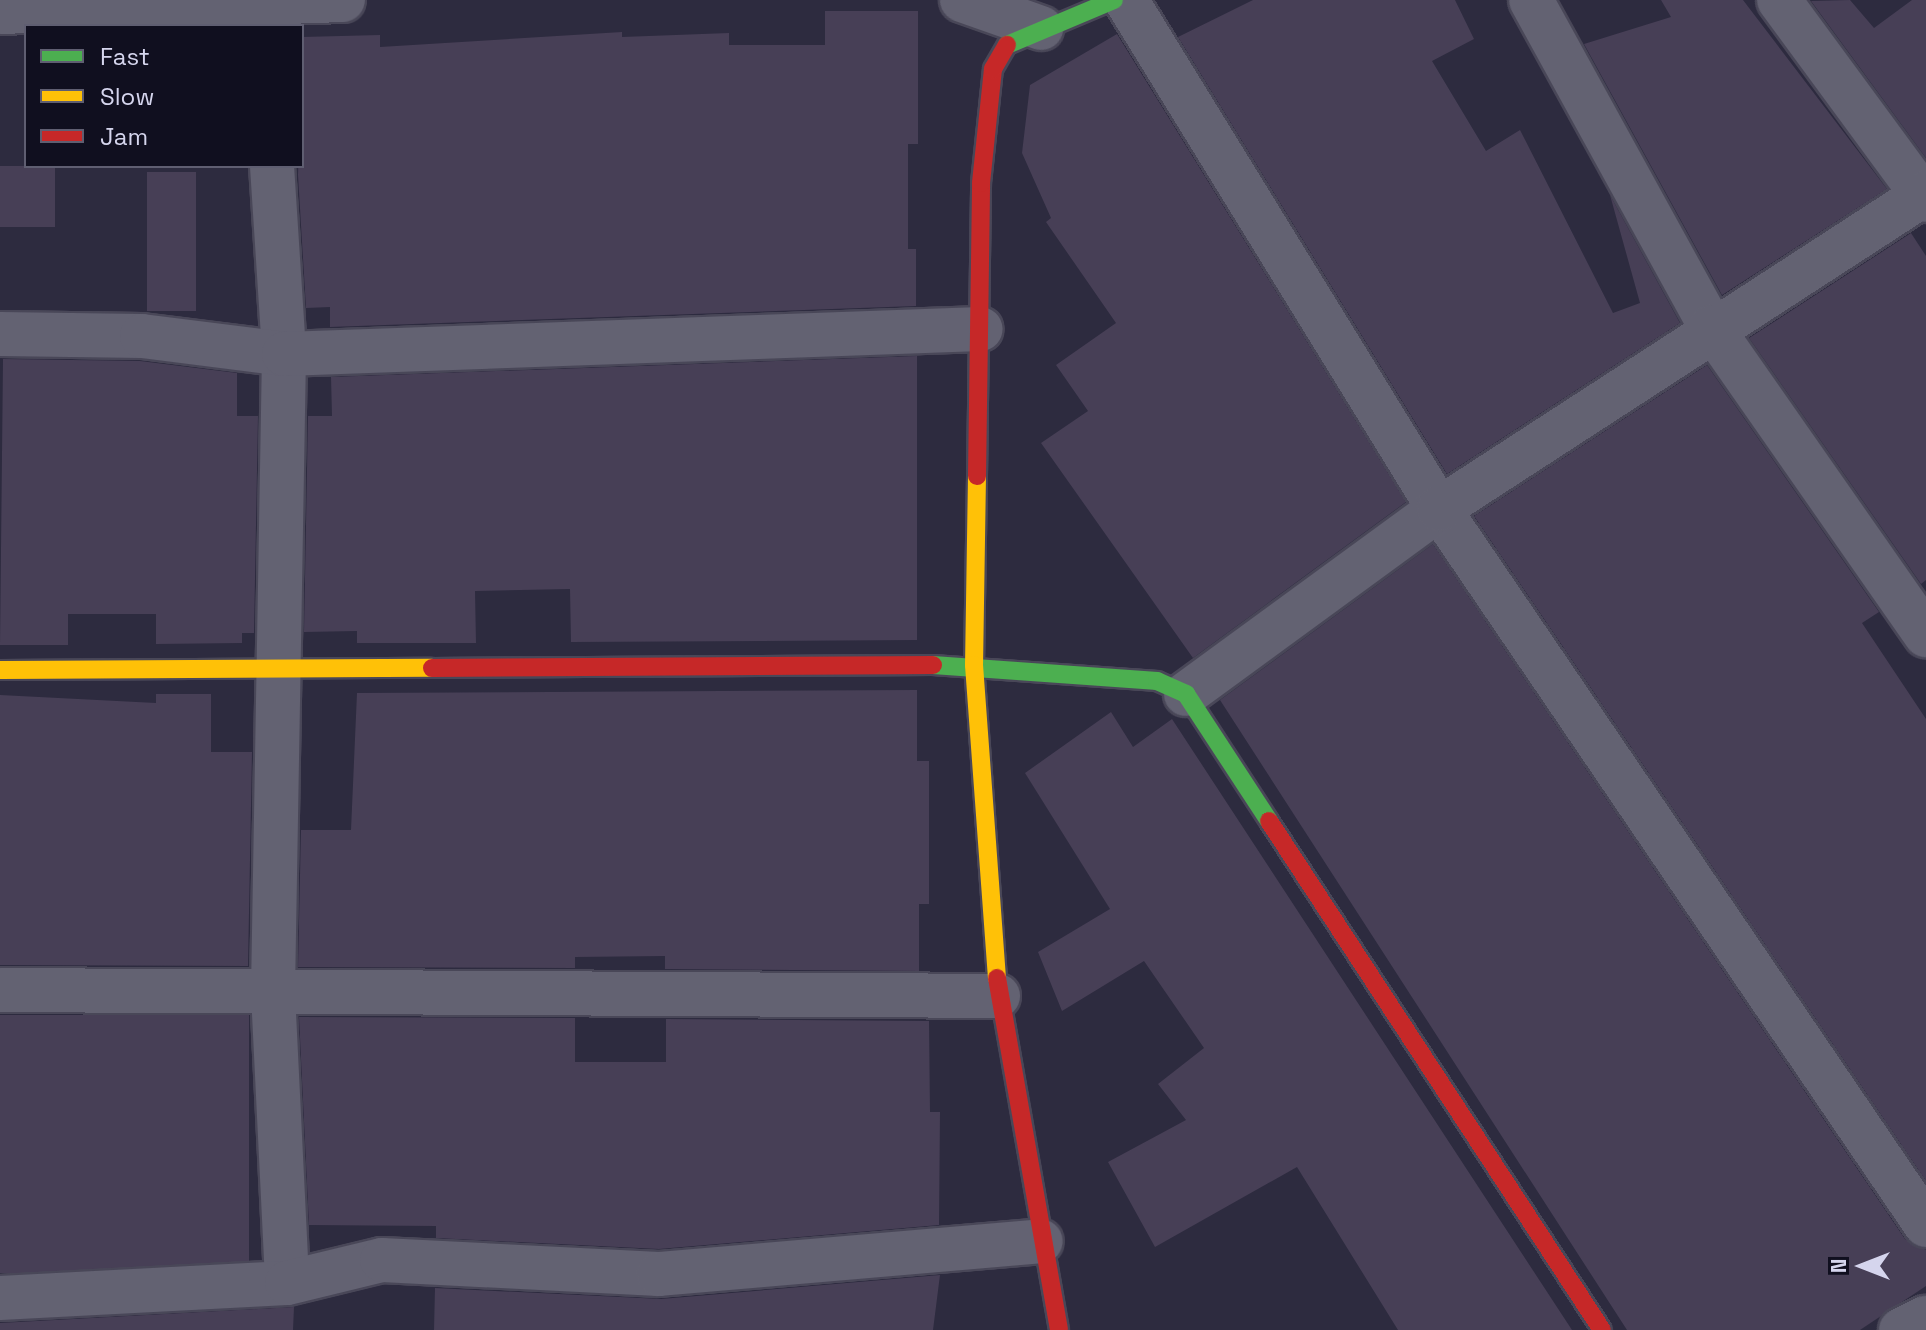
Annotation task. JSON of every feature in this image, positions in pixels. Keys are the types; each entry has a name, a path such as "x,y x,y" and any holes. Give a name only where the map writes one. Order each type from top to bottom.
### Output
{"street":[{"path":"0,12 263,14 343,0"},
{"path":"962,0 1041,28"},
{"path":"1059,1330 998,996 974,665 981,183 993,69 1006,45 1114,0"},
{"path":"1126,0 1439,509 1926,1225"},
{"path":"1531,0 1711,327 1926,635"},
{"path":"1186,694 1439,509 1711,327 1800,280 1925,196 1779,0"},
{"path":"272,168 284,354 283,668 273,993 287,1283"},
{"path":"0,334 142,336 284,354 981,329"},
{"path":"0,670 974,665 1131,676 1186,694 1602,1330"},
{"path":"0,990 998,996"},
{"path":"0,1298 287,1283 382,1260 659,1274 1041,1241"},
{"path":"1901,1330 1926,1318"}],"building":[{"path":"1253,0 1455,0 1474,39 1432,61 1486,151 1520,130 1613,313 1640,303 1610,195 1680,323 1447,474 1178,37"},
{"path":"1661,0 1743,0 1887,189 1722,295 1584,44 1671,17"},
{"path":"1850,0 1874,28 1912,0 1926,0 1926,158 1811,1"},
{"path":"825,11 918,11 918,144 908,144 908,249 916,249 916,306 330,327 330,307 306,308 298,175 298,168 304,168 304,37 380,35 380,47 622,32 622,37 729,33 729,45 825,45"},
{"path":"1117,34 1406,502 1193,658 1041,443 1088,411 1056,365 1116,323 1046,222 1051,218 1022,153 1030,85"},
{"path":"0,166 55,168 55,227 0,227"},
{"path":"147,172 196,172 196,311 147,311"},
{"path":"1911,233 1926,256 1926,580 1921,584 1749,338"},
{"path":"917,356 917,640 571,642 570,589 475,591 476,643 357,643 357,631 304,632 308,416 332,416 331,377"},
{"path":"3,359 140,361 237,373 237,416 258,416 254,633 242,633 242,643 156,644 156,614 68,614 68,645 0,645"},
{"path":"1707,365 1879,612 1862,623 1926,719 1926,1181 1474,516"},
{"path":"1433,544 1905,1239 1926,1250 1926,1286 1860,1330 1627,1330 1220,700"},
{"path":"917,690 917,761 929,761 929,904 919,904 919,971 665,969 665,956 575,957 575,968 298,967 301,830 351,830 357,693"},
{"path":"156,694 211,694 211,752 252,752 248,966 0,965 0,695 156,703"},
{"path":"1111,712 1133,747 1172,719 1572,1330 1398,1330 1297,1167 1155,1247 1108,1162 1186,1120 1158,1084 1204,1048 1144,961 1062,1011 1038,952 1110,909 1025,773"},
{"path":"0,1015 249,1015 249,1273 0,1273"},
{"path":"299,1017 575,1018 575,1062 666,1062 666,1019 929,1021 930,1112 940,1112 939,1225 659,1249 436,1238 436,1226 309,1225"},
{"path":"940,1275 933,1330 434,1330 435,1288 661,1299"},
{"path":"294,1307 293,1330 0,1330 0,1323"}],"traffic: fast":[{"path":"1007,45 1114,0"},
{"path":"933,665 1157,681 1186,694 1269,821"}],"traffic: slow":[{"path":"977,476 974,665 997,978"},
{"path":"0,670 432,668"}],"traffic: jam":[{"path":"977,476 981,183 993,69 1007,45"},
{"path":"432,668 933,665"},
{"path":"1269,821 1602,1330"},
{"path":"997,978 1059,1330"}]}
